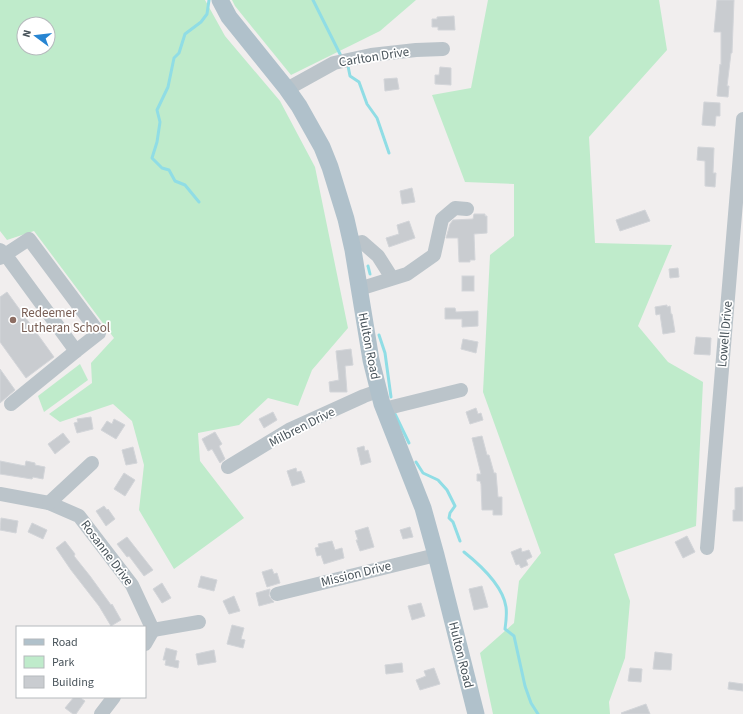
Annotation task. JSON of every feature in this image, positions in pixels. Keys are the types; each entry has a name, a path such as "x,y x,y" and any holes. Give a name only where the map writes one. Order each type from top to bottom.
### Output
{"main road":[{"name":"Hulton Road","path":"220,0 229,17 288,89 309,122 322,147 339,194 352,244 371,360 378,392 423,508 476,714"}],"street":[{"name":"Carlton Drive","path":"288,89 334,63 371,55 416,50 443,49"},
{"name":"Lowell Drive","path":"707,548 743,120"},
{"path":"359,289 407,274 434,255 442,219 454,208 467,209"},
{"path":"11,404 99,333 29,239 2,254 76,351"},
{"path":"352,244 362,242 378,256 392,278"},
{"path":"384,409 461,390"},
{"name":"Milbren Drive","path":"228,467 289,430 364,396 378,392"},
{"path":"49,503 92,463"},
{"name":"Rosanne Drive","path":"0,494 49,503 79,516 132,585 152,630"},
{"name":"Mission Drive","path":"277,594 436,555"},
{"path":"146,642 152,630 199,622"},
{"path":"101,714 113,698"}],"green space":[{"path":"0,0 205,0 225,36 280,101 315,167 348,328 312,370 298,406 268,398 239,425 198,433 200,461 244,518 174,569 139,510 144,465 132,421 113,404 60,422 49,414 92,383 91,363 114,338 34,231 7,240 0,231"},
{"path":"232,0 416,0 380,31 291,75 235,6"},
{"path":"488,0 659,0 667,50 589,137 595,243 672,245 638,326 668,362 703,382 696,526 614,554 630,601 625,658 609,702 610,714 493,714 480,653 514,623 519,581 541,553 483,392 490,255 514,236 514,184 465,182 432,95 471,88"},
{"path":"80,364 88,380 44,412 38,396"}],"building":[{"path":"717,0 734,0 732,53 727,86 729,86 728,97 717,96 720,64 721,65 721,32 714,32"},
{"path":"454,16 455,30 438,30 438,27 432,27 432,19 437,19 437,17"},
{"path":"440,67 451,68 451,85 435,84 435,75 439,75"},
{"path":"397,78 399,89 385,91 384,79"},
{"path":"704,102 720,103 720,116 716,116 715,126 702,125"},
{"path":"698,147 714,148 713,173 716,173 715,187 705,186 705,161 697,160"},
{"path":"412,188 415,202 402,204 400,191"},
{"path":"645,210 650,221 620,231 616,220"},
{"path":"474,214 485,214 485,216 487,216 487,233 474,234 475,260 470,260 470,262 459,262 458,238 446,238 450,224 453,220 473,219"},
{"path":"409,221 415,238 389,247 386,238 399,234 397,225"},
{"path":"678,268 679,277 670,278 669,269"},
{"path":"462,276 474,276 474,291 462,291"},
{"name":"Redeemer Lutheran School","path":"7,292 54,357 26,378 0,342 0,297"},
{"path":"667,305 667,307 670,306 675,332 663,334 660,314 656,315 655,307"},
{"path":"445,308 455,308 456,312 478,311 478,326 462,327 462,319 445,319"},
{"path":"696,337 711,338 710,355 694,354"},
{"path":"463,339 478,342 476,353 461,349"},
{"path":"351,349 353,365 345,366 347,392 330,392 329,382 339,380 336,351"},
{"path":"0,369 15,390 0,403"},
{"path":"476,408 478,414 481,413 483,420 470,424 466,412"},
{"path":"273,412 277,420 264,428 259,419"},
{"path":"91,417 93,429 77,433 74,423 78,422 77,419"},
{"path":"114,419 125,425 116,439 101,430 107,421 112,424"},
{"path":"215,432 222,444 219,446 225,459 220,463 212,449 208,451 202,439"},
{"path":"63,433 70,442 55,454 48,444"},
{"path":"482,436 487,455 489,455 494,473 496,473 498,497 502,497 502,515 493,515 493,510 482,510 481,484 480,481 477,481 477,474 481,474 472,438"},
{"path":"364,446 365,451 368,450 371,462 361,465 357,448"},
{"path":"133,447 137,463 126,465 122,450"},
{"path":"0,461 25,466 26,461 45,467 43,479 33,477 32,479 0,474"},
{"path":"296,468 297,472 301,471 305,482 292,486 287,471"},
{"path":"124,473 135,480 125,496 114,489"},
{"path":"743,487 743,521 733,521 733,510 735,510 735,488"},
{"path":"104,506 115,519 106,526 96,511"},
{"path":"1,518 18,521 16,533 0,530"},
{"path":"32,523 47,530 43,539 28,532"},
{"path":"368,527 374,547 360,551 356,540 358,540 355,531"},
{"path":"410,527 413,537 403,539 400,530"},
{"path":"687,536 695,552 683,558 675,542"},
{"path":"127,537 153,570 144,576 129,556 127,557 117,544"},
{"path":"65,541 75,554 74,556 111,605 112,604 121,620 111,626 99,606 71,570 56,548"},
{"path":"332,541 335,550 342,548 344,558 324,564 321,555 317,556 315,548 319,547 318,544"},
{"path":"521,548 522,552 529,550 532,557 526,560 528,565 521,568 519,564 516,565 511,552"},
{"path":"272,569 274,574 277,573 280,583 267,587 262,572"},
{"path":"201,576 217,580 214,591 198,587"},
{"path":"162,583 171,598 162,603 153,589"},
{"path":"482,586 488,607 474,610 469,589"},
{"path":"270,589 269,596 274,602 259,606 256,593"},
{"path":"234,596 240,611 229,614 223,601"},
{"path":"421,603 425,616 412,620 408,606"},
{"path":"232,625 244,628 241,639 245,640 243,648 227,644"},
{"path":"166,648 177,651 175,660 179,661 178,668 165,665 166,660 163,660"},
{"path":"214,650 216,662 198,665 196,654"},
{"path":"655,652 672,654 671,670 653,669"},
{"path":"402,663 403,672 386,674 385,665"},
{"path":"434,668 440,684 420,690 416,680 426,676 424,671"},
{"path":"630,668 642,669 641,682 628,681"},
{"path":"729,682 743,684 743,691 728,689"},
{"path":"73,698 80,698 85,701 76,714 73,714 65,708"},
{"path":"646,704 650,714 621,713"}],"waterway":[{"path":"199,202 185,185 175,181 169,170 162,168 152,158 157,142 160,122 157,110 168,87 174,58 179,53 185,34 201,22 207,14 209,0"},
{"path":"313,0 341,56"},
{"path":"348,66 350,76 359,82 367,104 377,118 389,153"},
{"path":"368,266 370,274"},
{"path":"379,335 385,353 391,397"},
{"path":"395,414 409,443"},
{"path":"416,462 423,473 438,480 447,490 455,506 450,513 449,518 453,522 460,541"},
{"path":"464,552 490,576 504,599 506,607 505,629 514,636 525,686 531,703 538,714"}],"place":[{"name":"Redeemer Lutheran School","path":"13,320"}]}
